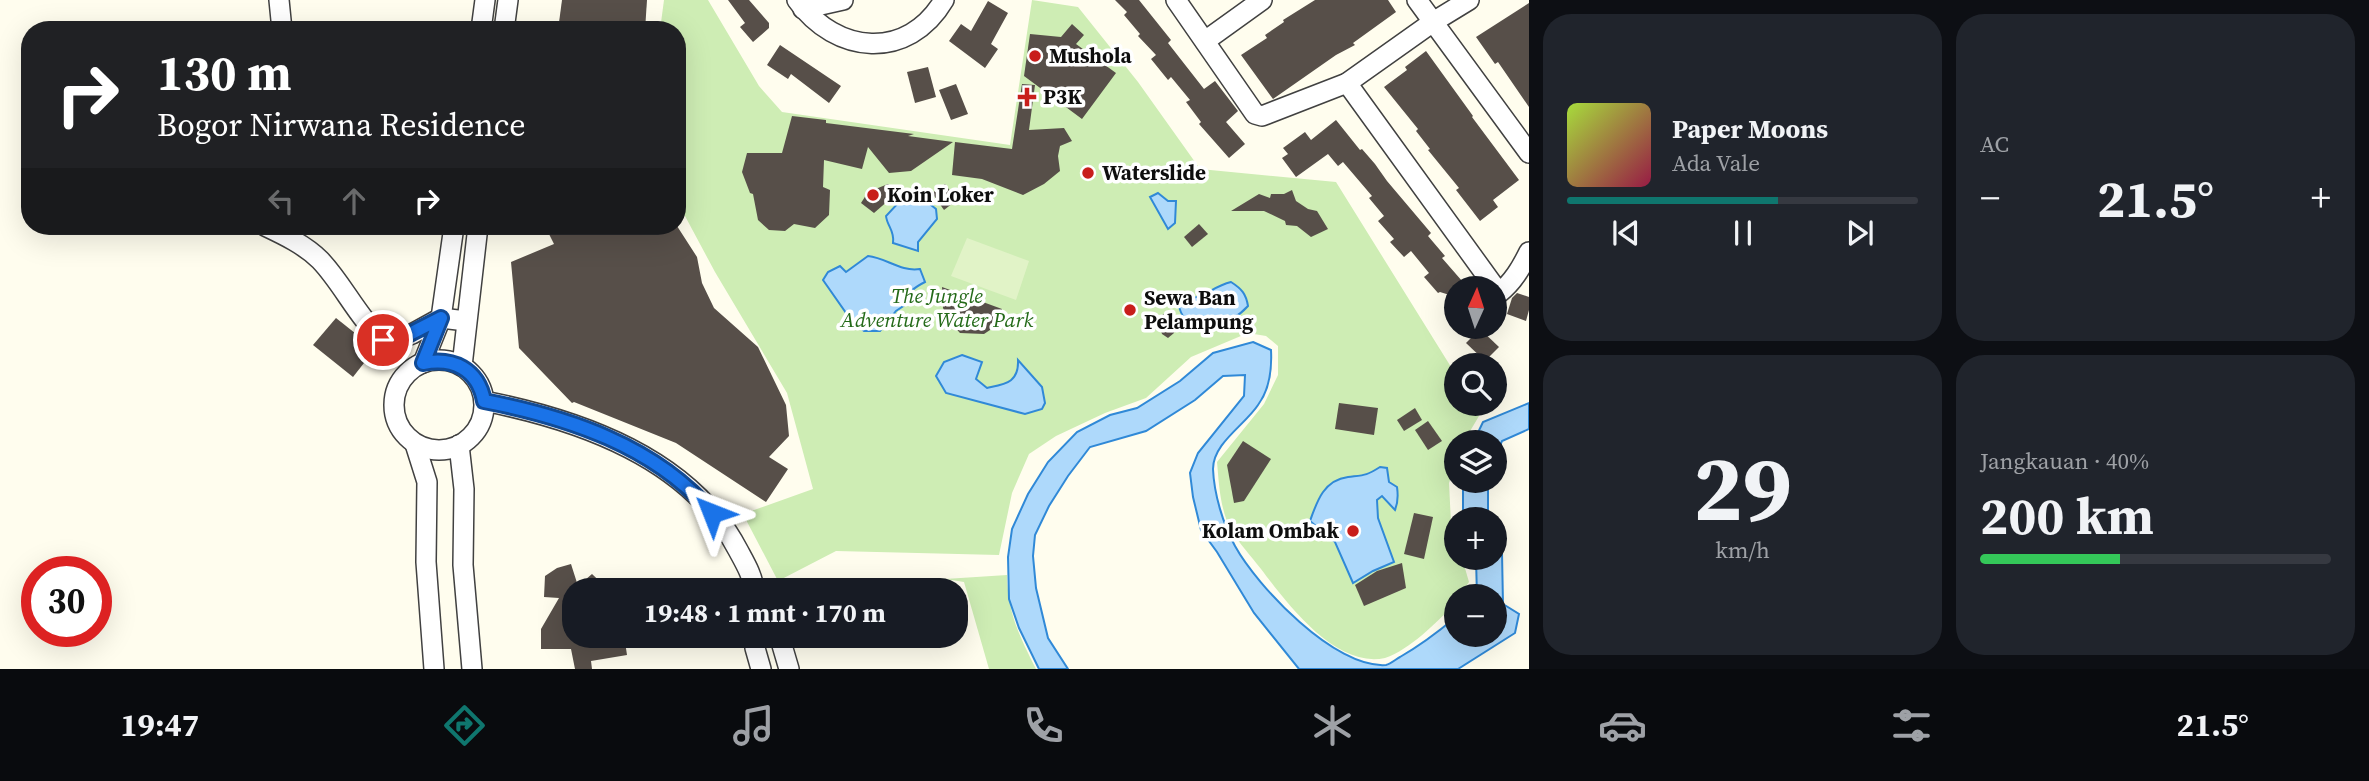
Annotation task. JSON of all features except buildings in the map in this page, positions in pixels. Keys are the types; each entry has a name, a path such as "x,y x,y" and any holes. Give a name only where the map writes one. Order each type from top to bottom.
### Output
{"street":[{"path":"279,0 281,21"},
{"path":"482,21 485,0"},
{"path":"505,21 508,0"},
{"path":"800,4 843,0"},
{"path":"800,4 830,32 847,40 868,43 902,39 923,28 944,0"},
{"path":"1176,0 1258,116 1268,115 1347,83 1469,0"},
{"path":"1205,41 1262,0"},
{"path":"1417,0 1529,153"},
{"path":"1347,83 1499,293 1513,279 1529,252"},
{"path":"281,235 307,249 320,261 369,326 388,344 441,318 466,321"},
{"path":"423,363 441,318 453,235"},
{"path":"462,366 477,235"},
{"path":"415,444 437,450 459,445 470,438 479,427 484,401 478,382 462,366 436,360 410,370 395,394 393,408 400,428 415,444 427,482 426,562 434,669"},
{"path":"484,401 532,411 574,424 653,461 701,499 724,526 751,578"},
{"path":"459,445 464,489 463,565 472,669"},
{"path":"755,648 761,669"},
{"path":"783,648 789,669"}],"green space":[{"name":"The Jungle Adventure Water Park","path":"664,0 708,0 759,86 782,112 1010,145 1032,0 1078,7 1138,82 1200,169 1336,182 1444,356 1444,416 1479,416 1471,430 1444,430 1444,493 1450,493 1450,507 1444,507 1444,570 1466,570 1468,584 1444,584 1444,614 1404,649 1385,658 1366,659 1348,653 1330,643 1298,615 1238,540 1224,514 1217,462 1264,404 1278,375 1278,346 1266,336 1248,333 1191,357 1146,398 1105,413 1056,436 1029,454 1012,493 999,555 836,551 784,578 776,578 743,514 813,489 787,393 686,218 686,21 661,21"},
{"path":"967,238 1029,261 1016,300 951,276"},
{"path":"1007,575 1016,624 1036,669 989,669 968,596 968,578 960,578"}],"water":[{"path":"1158,193 1168,201 1176,201 1175,223 1168,229 1150,197"},
{"path":"909,196 921,197 936,209 937,219 918,242 918,251 893,243 886,216 900,201"},
{"path":"868,256 906,269 920,269 925,282 912,290 905,305 896,311 880,331 864,331 851,320 823,280 828,272 840,266 846,272"},
{"path":"1231,282 1243,292 1248,306 1231,320 1211,328 1201,328 1184,318 1179,307 1185,299 1198,297"},
{"path":"1253,342 1271,350 1268,386 1262,399 1218,451 1213,469 1217,499 1235,546 1279,602 1322,640 1344,654 1366,663 1392,663 1444,626 1444,647 1493,647 1458,669 1299,669 1254,613 1201,530 1190,473 1198,453 1244,396 1245,375 1223,376 1195,400 1146,431 1090,447 1049,506 1035,535 1033,556 1036,588 1048,638 1068,669 1039,669 1019,628 1009,599 1008,557 1012,529 1028,494 1048,462 1077,432 1110,415 1137,408 1180,381 1213,353"},
{"path":"962,355 982,362 976,379 987,388 1010,381 1016,374 1018,360 1042,387 1045,403 1042,409 1025,414 946,393 936,376 944,362"},
{"path":"1529,403 1529,429 1507,439 1507,430 1479,430 1483,422 1498,416 1507,416 1507,412"},
{"name":"Kolam Ombak","path":"1380,467 1387,468 1389,482 1397,487 1395,510 1382,496 1377,500 1378,518 1394,562 1353,583 1335,542 1310,521 1319,499 1333,482 1368,474"},
{"path":"1463,493 1488,493 1488,507 1463,507"},
{"path":"1476,570 1502,570 1503,584 1477,584"},
{"path":"1507,606 1519,614 1515,633 1507,638"}],"place":[{"name":"Mushola","path":"1035,56"},
{"name":"P3K","path":"1027,97"},
{"name":"Waterslide","path":"1088,173"},
{"name":"Koin Loker","path":"873,195"},
{"name":"Sewa Ban Pelampung","path":"1130,310"},
{"name":"Kolam Ombak","path":"1353,531"}],"route":[{"path":"383,340 388,344 396,341 441,318 423,363 436,360 462,366 478,382 484,401 553,417 629,448 676,477 701,499 712,513"}]}
